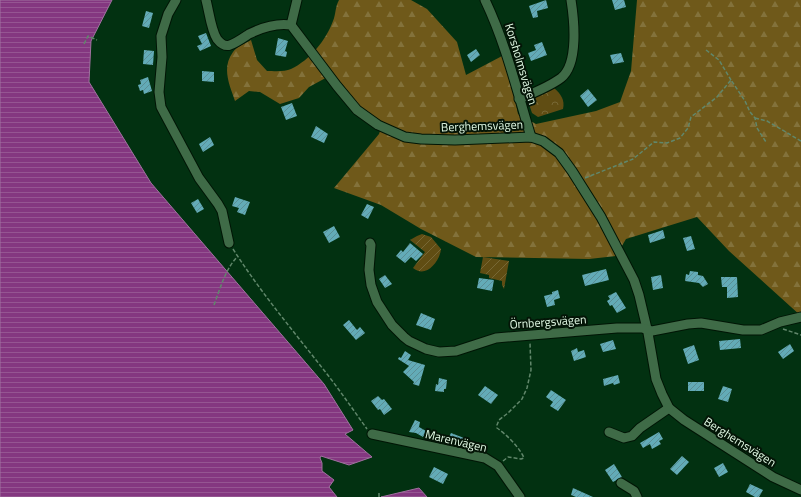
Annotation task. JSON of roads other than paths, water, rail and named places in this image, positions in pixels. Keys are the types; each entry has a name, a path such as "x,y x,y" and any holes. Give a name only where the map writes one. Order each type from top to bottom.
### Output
{"street":[{"path":"176,0 168,14 161,36 162,57 159,92 160,106 199,178 222,211 229,243"},
{"path":"206,0 217,40 223,45 230,45 251,33 267,27 290,24 297,0"},
{"name":"Korsholmsvägen","path":"485,0 493,16 509,61 531,136"},
{"path":"519,99 562,77 566,72 574,46 571,0"},
{"name":"Berghemsvägen","path":"290,24 357,110 378,125 405,137 421,139 454,140 531,136 543,141 559,153 601,217 634,280 647,330 656,379 669,408 773,477 801,490"},
{"name":"Örnbergsvägen","path":"370,242 370,285 377,302 392,325 409,341 426,349 439,352 448,352 496,338 617,328 642,328 652,331 701,323 743,330 760,330 780,322 801,317"},
{"path":"609,432 624,438 632,436 640,428 669,408"},
{"name":"Marenvägen","path":"372,434 485,458 498,466 520,497"},
{"path":"621,483 634,491 637,497"}]}
